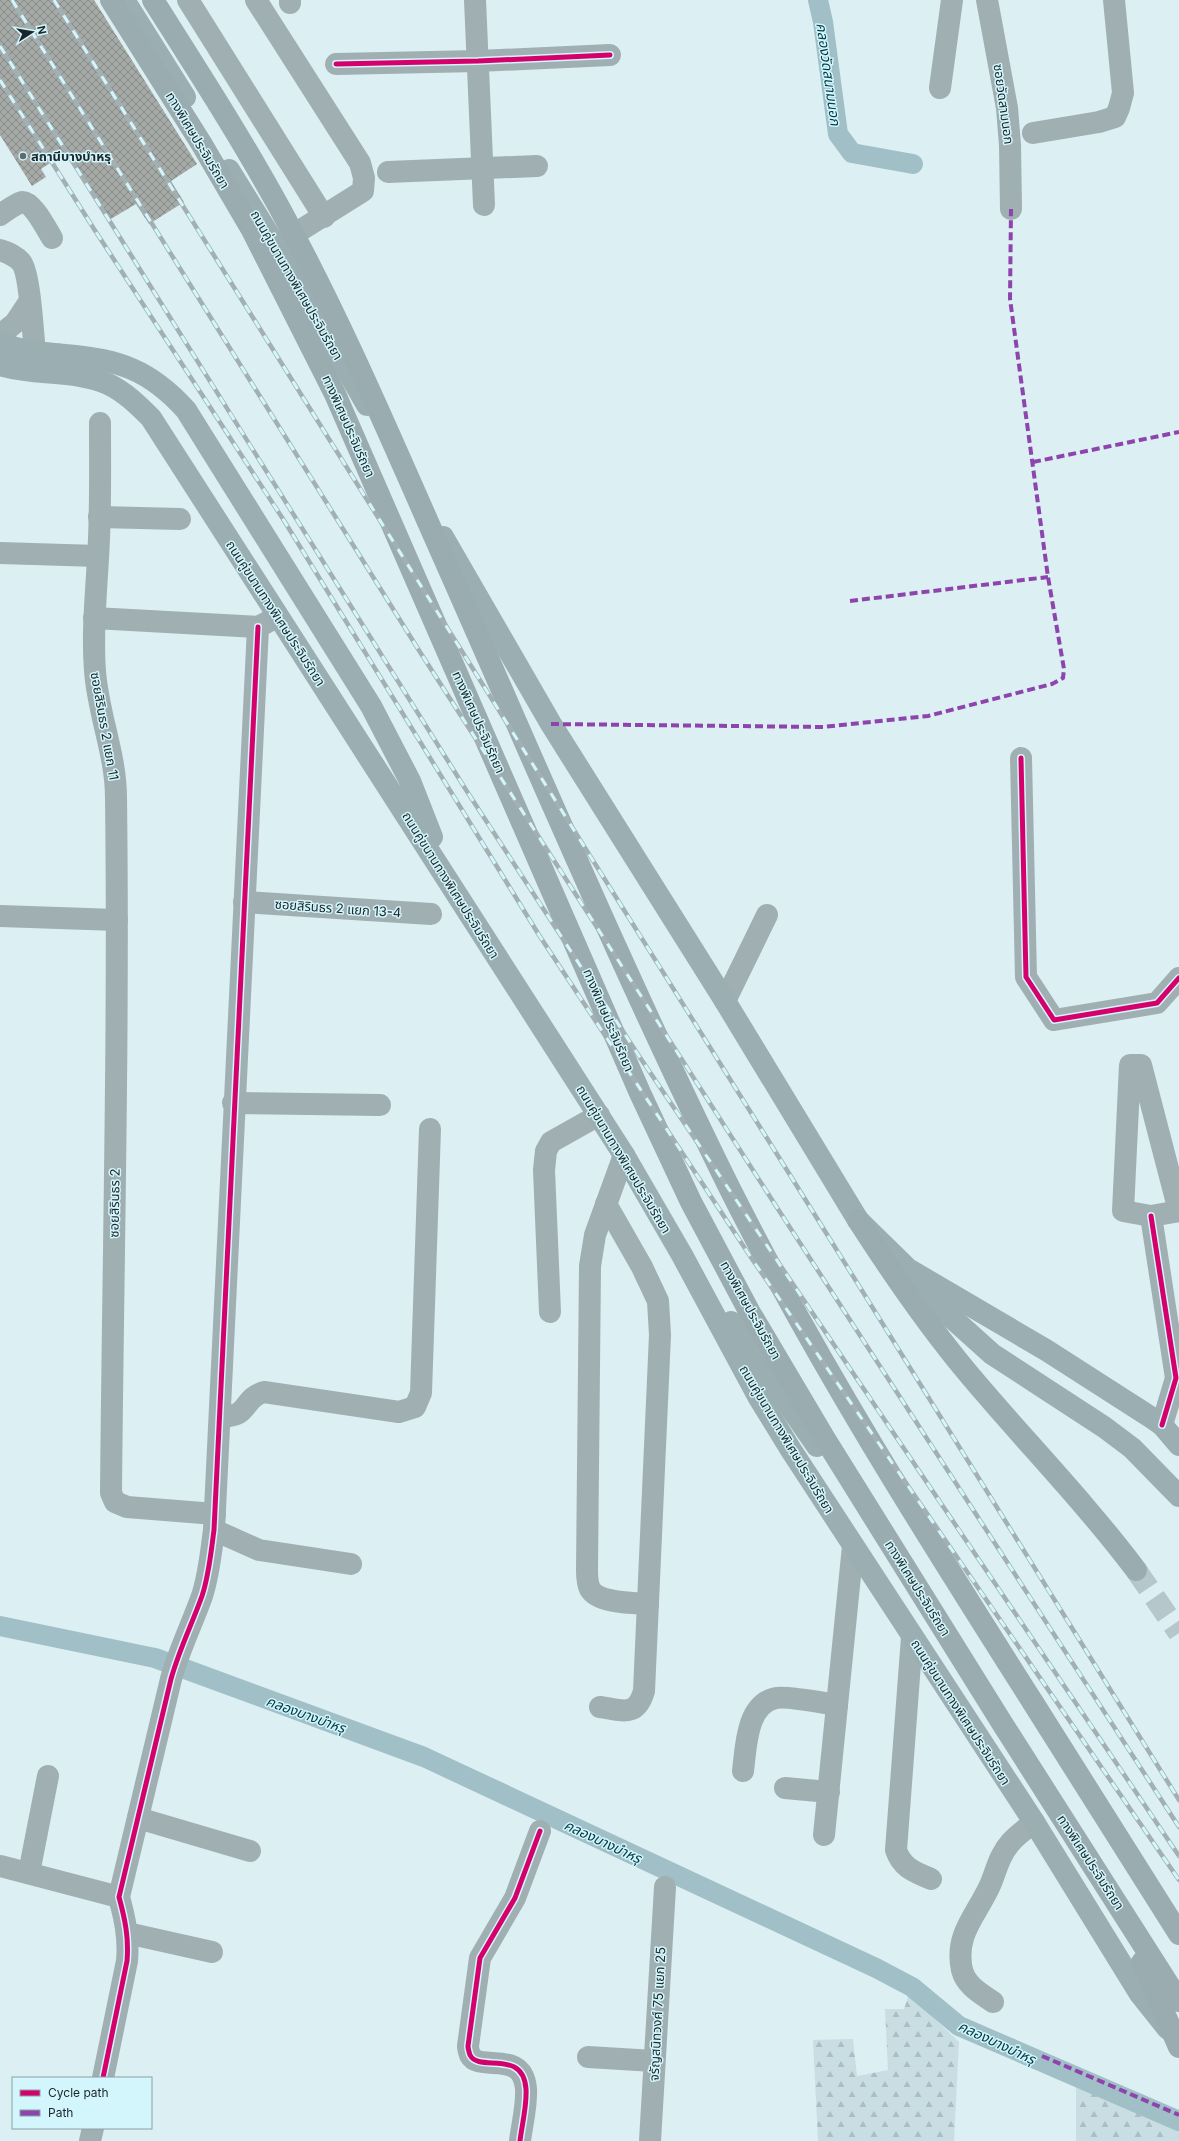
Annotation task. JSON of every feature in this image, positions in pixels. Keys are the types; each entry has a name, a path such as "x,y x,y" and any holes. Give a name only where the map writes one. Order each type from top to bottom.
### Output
{"highway":[{"name":"ทางพิเศษประจิมรัถยา","path":"111,0 201,143 252,230 335,394 640,1092 692,1202 749,1311 890,1543 1179,2001"},
{"path":"153,0 231,124 280,208 325,296 366,382 551,801 668,1059 730,1189 783,1290 857,1420 934,1548 1179,1934"},
{"path":"858,1220 922,1315 962,1366 1105,1529 1136,1570"},
{"path":"1140,1958 1179,2047"}],"main road":[{"name":"ถนนคู่ขนานทางพิเศษประจิมรัถยา","path":"124,0 276,246 551,724 725,1001 858,1220 908,1269 1046,1350 1162,1425 1179,1445"},
{"path":"0,342 18,350 92,357 121,364 148,377 170,391 186,410 264,532 393,745 410,781 448,879"},
{"name":"ถนนคู่ขนานทางพิเศษประจิมรัถยา","path":"0,365 16,370 82,376 108,384 130,398 151,418 624,1155 682,1255 759,1398 912,1637 1034,1822 1140,1994 1179,2043"},
{"path":"682,1255 804,1424 1140,1958 1179,2004"},
{"path":"908,1269 952,1318 992,1354 1085,1414 1132,1448 1179,1496"}],"street":[{"path":"188,0 324,217"},
{"path":"256,0 360,163 364,178 363,192 276,246"},
{"path":"475,0 484,205"},
{"path":"940,88 952,0"},
{"name":"ซอยวัดสามนอก","path":"987,0 1007,108 1010,145 1011,209"},
{"path":"1033,133 1099,122 1115,117 1120,108 1123,93 1114,0"},
{"path":"336,64 478,61 610,55"},
{"path":"388,172 483,170 537,166"},
{"path":"49,373 39,362 35,352 27,275 22,263 13,255 1,250 3,213 22,202 27,202 32,206 52,238"},
{"path":"0,334 15,323 29,302"},
{"name":"ซอยสิรินธร 2 แยก 11","path":"100,423 98,556 94,618 95,671 98,693 114,764 117,920"},
{"path":"99,517 180,519"},
{"path":"0,553 98,556"},
{"path":"94,618 258,627 278,616"},
{"path":"103,2077 127,1961 127,1933 119,1896 171,1679 179,1651 202,1596 207,1577 215,1522 221,1416 233,1103 258,627"},
{"path":"1021,758 1026,977 1054,1020 1156,1003 1179,978"},
{"name":"ซอยสิรินธร 2 แยก 13-4","path":"244,902 431,914"},
{"path":"725,1001 767,915"},
{"path":"0,916 117,920"},
{"name":"ซอยสิรินธร 2","path":"117,920 111,1493 115,1502 127,1507 215,1522 259,1550 351,1564"},
{"path":"1141,1064 1179,1211 1151,1216 1123,1211 1130,1065 1141,1064"},
{"path":"233,1103 380,1105"},
{"path":"550,1312 544,1170 546,1151 551,1142 599,1115"},
{"path":"221,1416 237,1415 242,1412 256,1395 264,1392 399,1412 415,1407 421,1392 430,1129"},
{"path":"624,1155 595,1235 590,1266 588,1581 590,1590 606,1599 648,1604"},
{"path":"600,1707 627,1710 635,1709 640,1703 644,1691 660,1335 658,1301 642,1267 606,1204"},
{"path":"1151,1216 1176,1378 1162,1425"},
{"path":"824,1835 853,1546"},
{"path":"912,1637 896,1850 899,1860 906,1868 931,1879"},
{"path":"743,1772 749,1729 757,1709 765,1702 777,1698 837,1705"},
{"path":"29,1873 48,1776"},
{"path":"785,1788 829,1792"},
{"path":"138,1818 250,1851"},
{"path":"993,2002 971,1986 963,1972 961,1952 964,1932 991,1884 999,1860 1010,1842 1034,1822"},
{"path":"520,2141 526,2088 520,2072 512,2065 475,2060 470,2055 468,2046 480,1958 515,1898 540,1831"},
{"path":"1,1871 29,1873 119,1896"},
{"name":"จรัญสนิทวงศ์ 75 แยก 25","path":"650,2141 665,1887"},
{"path":"127,1933 212,1952"},
{"path":"588,2057 654,2061"},
{"path":"90,2141 93,2129"}],"green space":[{"path":"909,1994 959,2042 954,2141 818,2141 813,2040 853,2039 857,2076 888,2070 885,2009 904,2009"},
{"path":"1076,2087 1179,2129 1179,2141 1076,2141"}],"building":[{"path":"0,0 94,0 197,164 171,181 184,202 149,224 136,204 109,220 67,152 41,169 46,177 32,186 0,135"}],"waterway":[{"name":"คลองวัดสนามนอก","path":"818,0 823,22 838,134 852,153 913,164"},
{"name":"คลองบางบำหรุ","path":"0,1626 155,1658 424,1757 876,1968 912,1987 959,2026 1179,2121"}],"tunnel":[{"path":"1136,1570 1179,1633"}],"railway":[{"path":"12,0 420,652 776,1206 1179,1827"},
{"path":"54,0 800,1191 1179,1800"},
{"path":"0,46 468,793 639,1056 1179,1856"},
{"path":"0,80 94,229 283,519 539,935 752,1259 1179,1880"}],"marked path":[{"path":"551,724 823,727 928,716 1052,684 1063,678 1064,669 1048,577 1010,299 1011,209"},
{"path":"1033,462 1179,432"},
{"path":"850,601 1048,577"},
{"path":"1042,2056 1179,2115"}],"cycle path":[{"path":"336,64 478,61 610,55"},
{"path":"103,2077 127,1961 126,1929 119,1897 171,1679 202,1596 210,1563 214,1530 258,627"},
{"path":"1021,758 1026,977 1054,1020 1157,1003 1179,978"},
{"path":"1151,1216 1176,1378 1162,1425"},
{"path":"520,2141 526,2095 523,2077 517,2069 509,2065 475,2060 470,2055 468,2046 480,1958 515,1898 540,1831"}],"place":[{"name":"สถานีบางบำหรุ","path":"23,156"}]}
